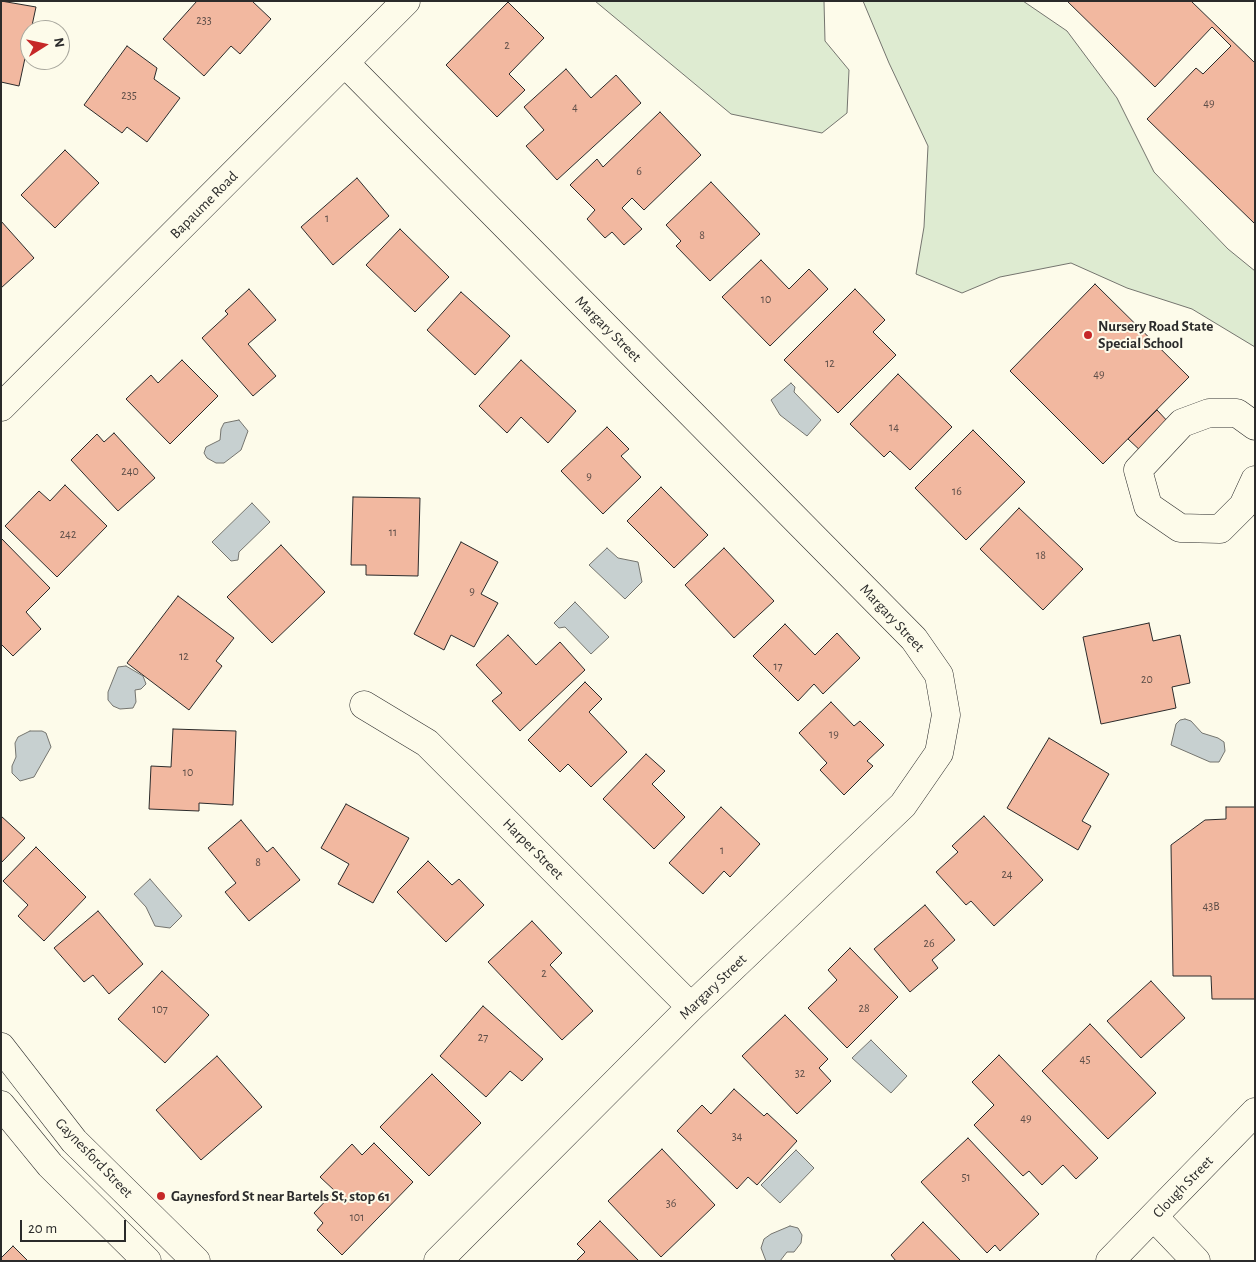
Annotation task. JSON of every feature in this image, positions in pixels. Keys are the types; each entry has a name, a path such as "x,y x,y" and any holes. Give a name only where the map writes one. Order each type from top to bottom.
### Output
{"street":[{"name":"Bapaume Road","path":"1,407 346,64 406,1"},
{"name":"Margary Street","path":"346,64 914,639 939,676 946,715 939,753 903,805 691,1007 438,1261"},
{"path":"1255,426 1237,413 1209,413 1182,423 1138,470 1148,506 1180,528 1220,529 1243,506 1255,480"},
{"name":"Harper Street","path":"364,705 427,743 691,1007"},
{"name":"Gaynesford Street","path":"1,1047 74,1141 196,1261"},
{"path":"1,1105 50,1165 147,1261"},
{"name":"Clough Street","path":"1110,1261 1255,1112"},
{"path":"1154,1217 1196,1261"}],"green space":[{"path":"595,1 824,1 825,41 849,70 847,113 822,133 731,114"},
{"path":"863,1 1023,1 1067,31 1117,98 1154,172 1228,249 1255,271 1255,347 1192,309 1127,288 1071,263 1000,277 962,293 916,274 924,227 928,146 889,63"}],"shaded area":[{"path":"791,383 795,387 794,392 821,420 807,436 780,415 771,400"},
{"path":"239,420 248,431 241,450 224,463 216,463 207,458 204,453 206,447 220,440 221,429 224,423"},
{"path":"252,503 270,522 239,552 238,560 231,561 212,542"},
{"path":"607,548 618,558 638,562 642,582 625,599 589,565"},
{"path":"575,602 609,637 591,654 565,627 559,628 554,623"},
{"path":"126,666 143,676 146,684 141,689 135,690 136,702 133,708 120,709 113,706 108,700 108,692 118,667"},
{"path":"1180,720 1191,721 1202,733 1224,742 1225,751 1219,762 1210,762 1171,745 1176,724"},
{"path":"30,731 46,733 51,747 34,777 20,781 12,773 12,766 16,757 15,743 18,737"},
{"path":"150,879 182,916 170,928 155,926 146,907 134,894"},
{"path":"871,1040 907,1076 891,1093 852,1058"},
{"path":"796,1150 814,1168 780,1203 761,1185"},
{"path":"790,1226 798,1228 802,1235 801,1243 794,1252 787,1252 780,1261 766,1261 761,1248 764,1239"}],"building":[{"path":"1,1 36,7 33,20 20,20 20,70 22,70 19,86 1,82"},
{"path":"197,1 252,1 271,19 240,54 231,46 204,76 163,39"},
{"path":"1067,1 1191,1 1255,63 1255,224 1147,119 1196,68 1203,74 1231,46 1212,27 1155,87"},
{"path":"508,2 544,38 509,74 525,90 497,117 446,65"},
{"path":"127,46 157,68 154,79 180,98 147,142 127,127 122,133 84,105"},
{"path":"566,69 591,98 616,75 641,103 557,180 526,146 544,130 524,107"},
{"path":"660,112 701,155 644,210 632,198 622,208 642,229 624,245 612,232 605,238 587,219 595,210 570,185 597,159 603,167"},
{"path":"65,150 99,183 55,228 21,195"},
{"path":"357,178 389,216 333,265 301,227"},
{"path":"711,182 760,234 710,281 676,246 681,241 666,225"},
{"path":"1,221 34,258 1,288"},
{"path":"400,229 449,277 415,312 366,265"},
{"path":"761,260 789,289 809,269 828,289 770,346 722,297"},
{"path":"1095,284 1189,377 1103,464 1010,371"},
{"path":"249,289 276,320 248,344 276,376 253,396 202,338 228,314 225,311"},
{"path":"855,289 885,320 873,332 896,355 838,413 784,360"},
{"path":"461,292 510,336 475,375 427,330"},
{"path":"182,360 218,396 170,444 126,399 151,375 158,383"},
{"path":"521,360 576,411 548,443 521,417 507,433 479,406"},
{"path":"898,374 952,427 910,470 890,451 884,457 850,424"},
{"path":"1157,410 1171,425 1143,453 1128,439"},
{"path":"607,427 629,449 621,456 641,477 603,514 561,471"},
{"path":"973,430 1025,482 966,540 915,488"},
{"path":"114,433 155,478 118,511 71,460 97,434 104,442"},
{"path":"65,485 107,526 57,577 5,526 39,491 50,501"},
{"path":"661,487 708,535 674,568 627,521"},
{"path":"353,497 420,498 418,576 366,575 366,565 351,565"},
{"path":"1019,508 1083,569 1043,610 980,549"},
{"path":"1,538 50,588 26,612 41,629 13,656 1,644"},
{"path":"461,542 498,562 481,594 498,603 474,647 451,635 444,650 414,634"},
{"path":"281,545 325,592 272,643 227,597"},
{"path":"724,548 774,601 734,638 685,585"},
{"path":"178,596 234,638 216,661 222,666 189,710 127,663"},
{"path":"1149,623 1153,641 1180,635 1190,683 1172,687 1176,708 1101,724 1083,637"},
{"path":"785,624 815,655 837,633 860,658 823,694 814,684 798,701 753,656"},
{"path":"508,635 536,665 560,642 585,670 520,731 492,701 502,693 476,665"},
{"path":"585,682 602,699 589,712 627,752 591,787 568,764 560,772 528,740"},
{"path":"831,702 854,726 860,721 884,745 867,761 873,766 844,795 820,770 827,763 799,733"},
{"path":"173,729 236,731 233,805 199,803 199,811 149,809 151,766 171,767"},
{"path":"1049,738 1109,774 1082,821 1091,826 1078,850 1007,808"},
{"path":"646,754 665,771 652,784 685,817 654,849 603,799"},
{"path":"346,804 409,838 373,903 338,884 349,864 321,848"},
{"path":"721,807 760,844 730,877 724,871 703,894 669,863"},
{"path":"1226,807 1255,807 1255,999 1212,999 1211,976 1173,976 1171,845 1205,820 1226,819"},
{"path":"1,816 25,838 1,863"},
{"path":"984,816 1043,880 994,926 971,901 966,905 936,872 958,852 952,846"},
{"path":"241,820 267,852 273,847 300,880 249,921 225,892 236,883 208,848"},
{"path":"36,847 86,897 44,941 18,916 28,905 3,881"},
{"path":"428,861 452,885 459,879 484,905 446,942 397,892"},
{"path":"925,905 955,940 932,960 938,968 910,992 874,949"},
{"path":"98,911 143,964 109,994 93,975 84,982 54,948"},
{"path":"532,921 562,953 550,965 593,1011 562,1040 488,962"},
{"path":"850,948 898,997 847,1048 808,1008 837,980 828,970"},
{"path":"162,971 209,1015 165,1063 118,1019"},
{"path":"1151,981 1185,1018 1141,1058 1107,1021"},
{"path":"483,1006 543,1059 522,1081 510,1071 486,1097 440,1056"},
{"path":"785,1015 828,1059 819,1068 831,1081 797,1114 742,1056"},
{"path":"1090,1024 1156,1093 1108,1139 1042,1071"},
{"path":"999,1055 1098,1158 1076,1179 1063,1165 1042,1185 1029,1171 1023,1176 974,1125 994,1105 972,1082"},
{"path":"217,1056 262,1107 201,1160 156,1110"},
{"path":"432,1074 481,1123 429,1176 380,1127"},
{"path":"734,1089 764,1116 767,1113 797,1141 757,1185 748,1177 737,1189 677,1131 702,1105 711,1114"},
{"path":"968,1138 1039,1214 1000,1251 995,1245 987,1253 921,1182"},
{"path":"374,1143 413,1182 342,1255 317,1230 323,1223 314,1213 335,1191 320,1177 352,1144 362,1155"},
{"path":"662,1149 715,1205 661,1257 608,1201"},
{"path":"600,1221 639,1261 576,1261 585,1252 577,1244"},
{"path":"923,1222 961,1261 896,1261 891,1255"},
{"path":"13,1246 28,1261 1,1261 1,1258"}],"place":[{"name":"Nursery Road State Special School","path":"1088,335"},
{"name":"Gaynesford St near Bartels St, stop 61","path":"161,1196"}]}
